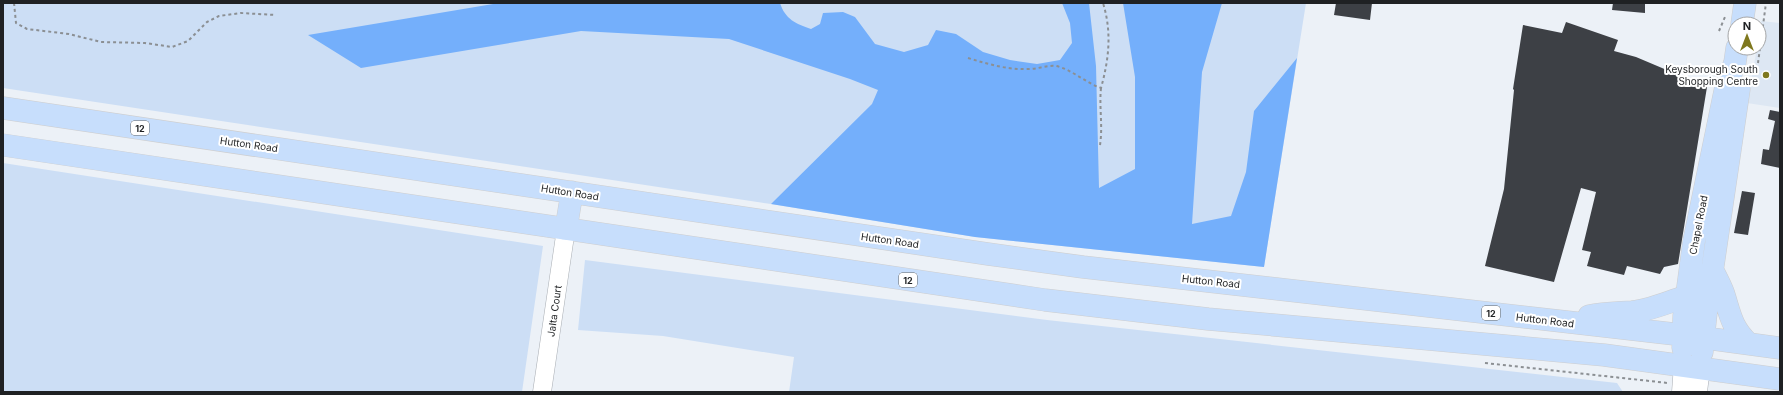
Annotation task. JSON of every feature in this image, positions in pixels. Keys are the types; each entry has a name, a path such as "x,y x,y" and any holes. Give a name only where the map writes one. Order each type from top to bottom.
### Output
{"main road":[{"path":"1744,16 1746,3"},
{"name":"Chapel Road","path":"1693,336 1712,269 1739,86 1736,56"},
{"name":"Chapel Road","path":"1692,366 1693,336 1686,296 1694,241 1703,196 1725,91 1736,56"},
{"name":"Hutton Road","path":"3,108 856,235 1083,267 1693,336 1780,348"},
{"name":"12","path":"3,145 566,230 1052,301 1208,319 1548,349 1692,366 1780,379"},
{"path":"566,230 572,192"},
{"path":"1712,269 1723,293 1731,320 1736,330 1748,343"},
{"path":"1565,322 1605,312 1633,312 1652,308 1686,296"}],"street":[{"name":"Jalta Court","path":"542,392 566,230"},
{"name":"Chapel Road","path":"1681,392 1692,366"},
{"name":"Chapel Road","path":"1692,366 1698,392"}],"path":[{"path":"14,3 16,23 27,30 69,34 101,42 145,43 172,48 188,41 207,22 219,16 241,12 276,15"},
{"path":"1100,145 1102,133 1101,88 1109,49 1109,32 1103,3"},
{"path":"1758,63 1766,3"},
{"path":"968,58 988,65 1009,69 1030,69 1054,66 1063,68 1090,84 1101,88"}],"shaded area":[{"path":"3,3 1306,3 1264,267 975,237 771,204 3,88"},
{"path":"499,3 780,3 782,9 788,17 811,29 820,24 823,13 843,12 855,17 875,44 904,52 928,45 936,30 956,34 983,52 1010,60 1037,64 1060,60 1072,43 1070,23 1062,3 1089,3 1096,66 1099,188 1135,169 1135,77 1123,3 1222,3 1202,72 1192,224 1231,216 1246,172 1254,111 1297,58 1264,267 975,237 771,204 872,104 878,90 850,79 729,39 581,31 361,68 308,35"},
{"name":"Keysborough South Shopping Centre","path":"1767,22 1780,23 1780,108 1747,103 1756,56 1767,56"},
{"path":"3,163 543,246 522,392 3,392"},
{"path":"585,260 1047,320 1617,383 1623,392 789,392 794,357 663,336 578,330"}],"building":[{"path":"1336,3 1372,3 1370,20 1334,15"},
{"path":"1613,3 1645,3 1645,13 1612,10"},
{"path":"1566,22 1618,40 1614,51 1636,57 1707,87 1678,264 1664,267 1660,274 1627,266 1624,275 1587,266 1591,252 1582,250 1596,192 1581,188 1554,282 1485,266 1504,189 1513,89 1523,25 1562,33"},
{"path":"1770,110 1780,112 1780,168 1761,164 1763,149 1769,150 1775,121 1768,119"},
{"path":"1742,191 1755,193 1748,235 1734,233"}],"place":[{"name":"Keysborough South Shopping Centre","path":"1766,75"}]}
